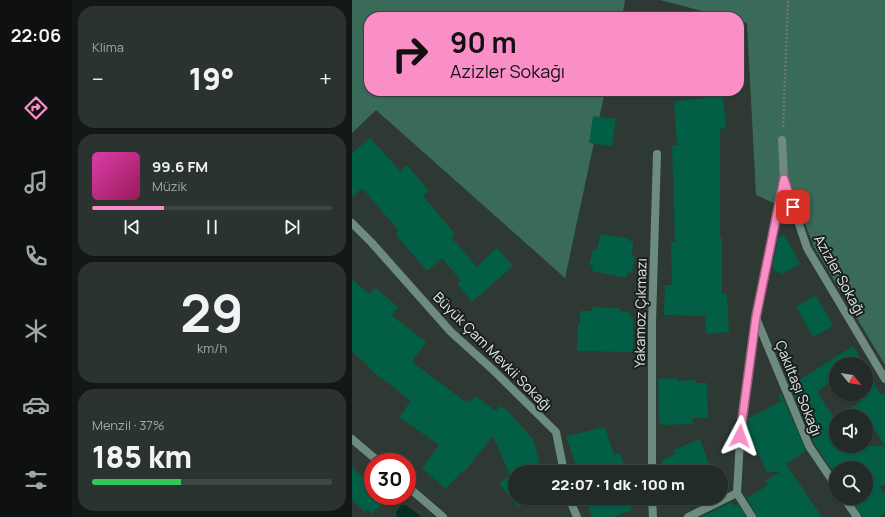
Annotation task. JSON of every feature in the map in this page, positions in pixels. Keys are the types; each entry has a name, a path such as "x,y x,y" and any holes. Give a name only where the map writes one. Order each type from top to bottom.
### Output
{"street":[{"name":"Azizler Sokağı","path":"737,493 741,422 756,317 784,179 782,140"},
{"name":"Yakamoz Çıkmazı","path":"652,465 652,322 657,154"},
{"name":"Azizler Sokağı","path":"784,179 807,248 885,379"},
{"name":"Büyük Çam Mevkii Sokağı","path":"352,223 371,242 451,332 492,369 556,432 563,465"},
{"name":"Çakıltaşı Sokağı","path":"756,317 809,446 829,476"},
{"path":"352,439 368,453"},
{"path":"688,517 737,493 752,517"},
{"path":"416,494 443,517"},
{"path":"572,505 577,517"},
{"path":"652,505 653,517"},
{"path":"849,505 857,517"}],"path":[{"path":"782,140 788,0"}],"shaded area":[{"path":"352,0 625,0 623,12 364,12 364,96 604,96 565,278 376,110 352,133"},
{"path":"660,0 885,0 885,365 814,247 800,211 787,209 756,195 747,23 744,22 744,12 706,12"},
{"path":"401,505 406,505 421,517 397,517 396,512"}],"building":[{"path":"706,96 723,96 726,128 720,129 720,238 722,238 722,294 727,294 729,332 706,334 705,316 664,315 665,285 672,285 671,242 675,242 672,145 677,145 674,104 676,104 676,101 707,98"},
{"path":"593,116 616,119 612,146 589,143"},
{"path":"370,138 400,171 407,165 429,191 423,196 455,234 451,237 477,267 497,248 513,266 472,302 457,284 461,281 442,258 427,271 395,234 399,231 362,188 352,197 352,153"},
{"path":"601,234 628,238 627,240 634,242 631,255 635,256 632,273 628,272 627,278 592,271 593,265 589,265 593,249 597,250"},
{"path":"784,234 800,264 780,275 779,271 776,273 772,267 778,238"},
{"path":"352,279 369,294 376,288 398,307 391,315 426,342 412,362 466,402 468,399 472,401 475,396 496,411 500,406 503,408 504,407 533,439 540,465 508,465 508,470 493,436 463,473 461,472 446,489 422,468 439,445 399,417 411,401 367,367 368,365 352,352"},
{"path":"816,295 833,326 813,337 796,307"},
{"path":"592,307 620,308 619,311 629,312 629,317 633,317 633,352 577,351 580,311 592,311"},
{"path":"853,346 859,357 836,357"},
{"path":"829,361 829,383 817,392 829,410 829,453 873,453 873,446 885,446 885,484 880,487 885,495 885,513 880,517 862,517 855,505 873,505 873,461 829,461 829,466 814,443 790,386"},
{"path":"677,378 677,381 696,380 696,383 707,383 708,418 692,418 694,424 661,425 661,423 659,423 658,379"},
{"path":"873,382 880,394 885,394 885,446 873,427 873,409 849,409 861,401 873,401"},
{"path":"781,393 806,451 786,464 822,517 757,517 747,498 768,485 765,481 780,472 767,472 747,430 747,422 749,421 747,419 782,401 778,395"},
{"path":"605,427 614,455 620,453 624,465 576,465 566,436"},
{"path":"700,439 709,465 662,465 661,461 675,454 673,450"},
{"path":"352,467 364,478 364,505 380,505 372,514 367,509 365,512 352,500"},
{"path":"508,477 508,495 499,484"},
{"path":"732,502 734,506 738,504 746,517 701,517 728,505"},
{"path":"588,505 630,505 632,510 614,517 592,517"}],"route":[{"path":"740,436 756,317 772,231 784,179 793,207"}]}
